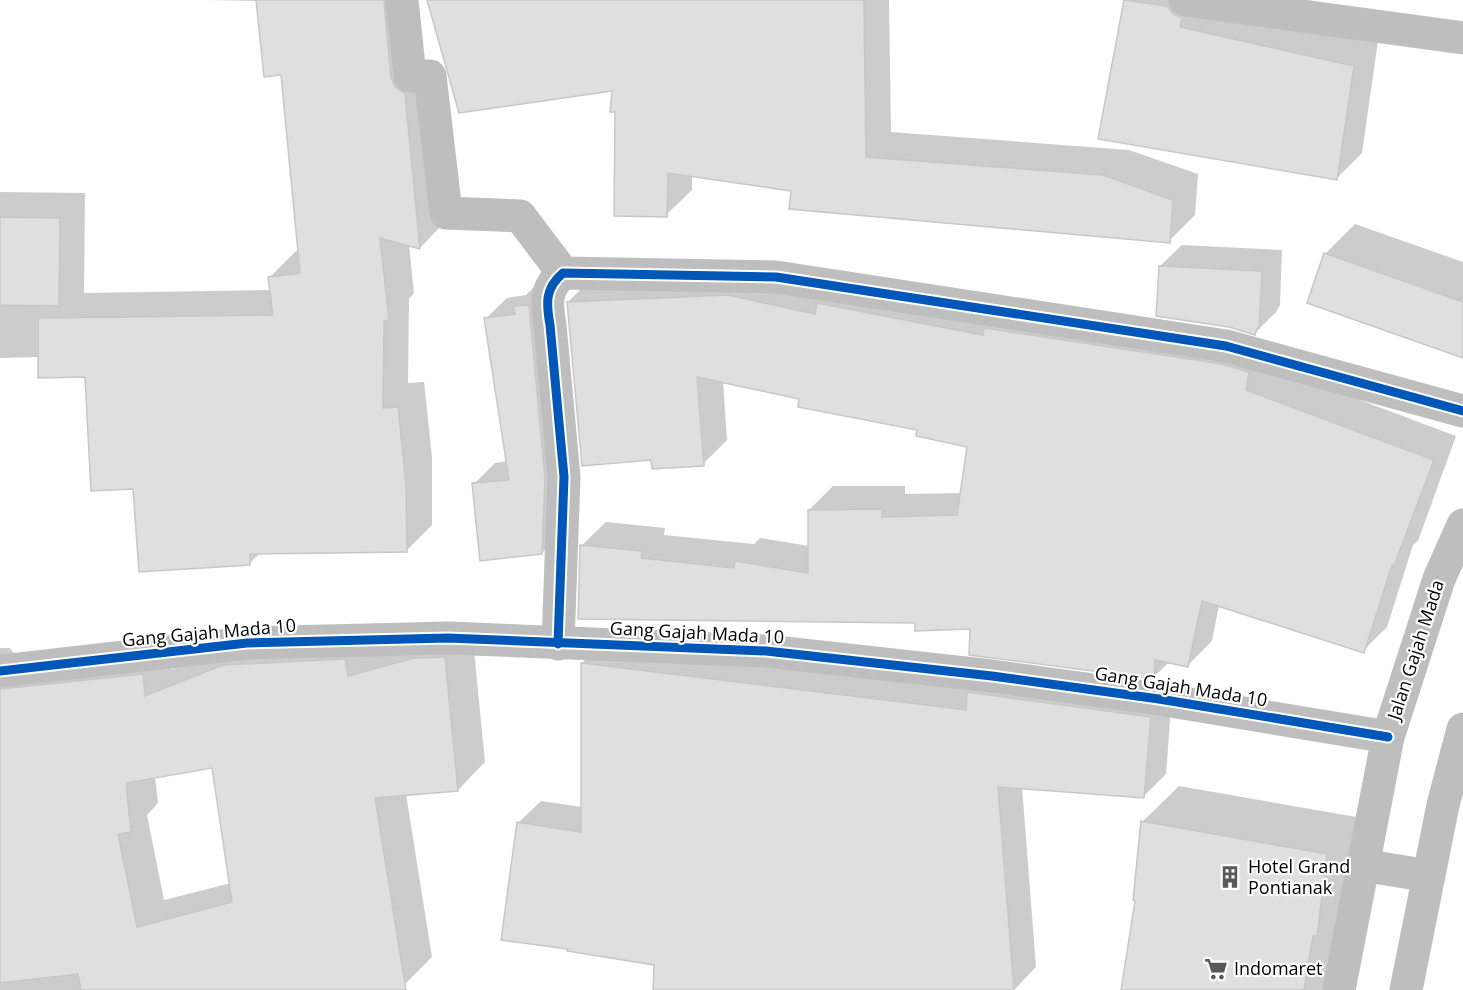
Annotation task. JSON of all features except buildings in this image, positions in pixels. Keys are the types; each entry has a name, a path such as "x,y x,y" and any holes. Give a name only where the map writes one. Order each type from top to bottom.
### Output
{"street":[{"path":"402,0 410,76 430,76 446,213 520,216 563,273"},
{"path":"1185,0 1463,38"},
{"path":"558,644 564,477 546,301 554,281 563,273 776,277 1226,346 1463,411"},
{"name":"Jalan Gajah Mada","path":"1339,990 1388,737 1439,579 1463,525"},
{"name":"Gang Gajah Mada 10","path":"0,671 247,643 448,638 766,651 992,676 1159,699 1388,737"},
{"path":"1406,990 1429,876 1463,729"},
{"path":"1362,865 1429,876"}],"cycle path":[{"path":"558,644 564,477 548,296 553,284 563,273 776,277 1226,346 1463,411"},
{"path":"0,671 247,643 448,638 766,651 992,676 1159,699 1388,737"}],"place":[{"name":"Hotel Grand Pontianak","path":"1230,877"},
{"name":"Indomaret","path":"1216,969"}]}
